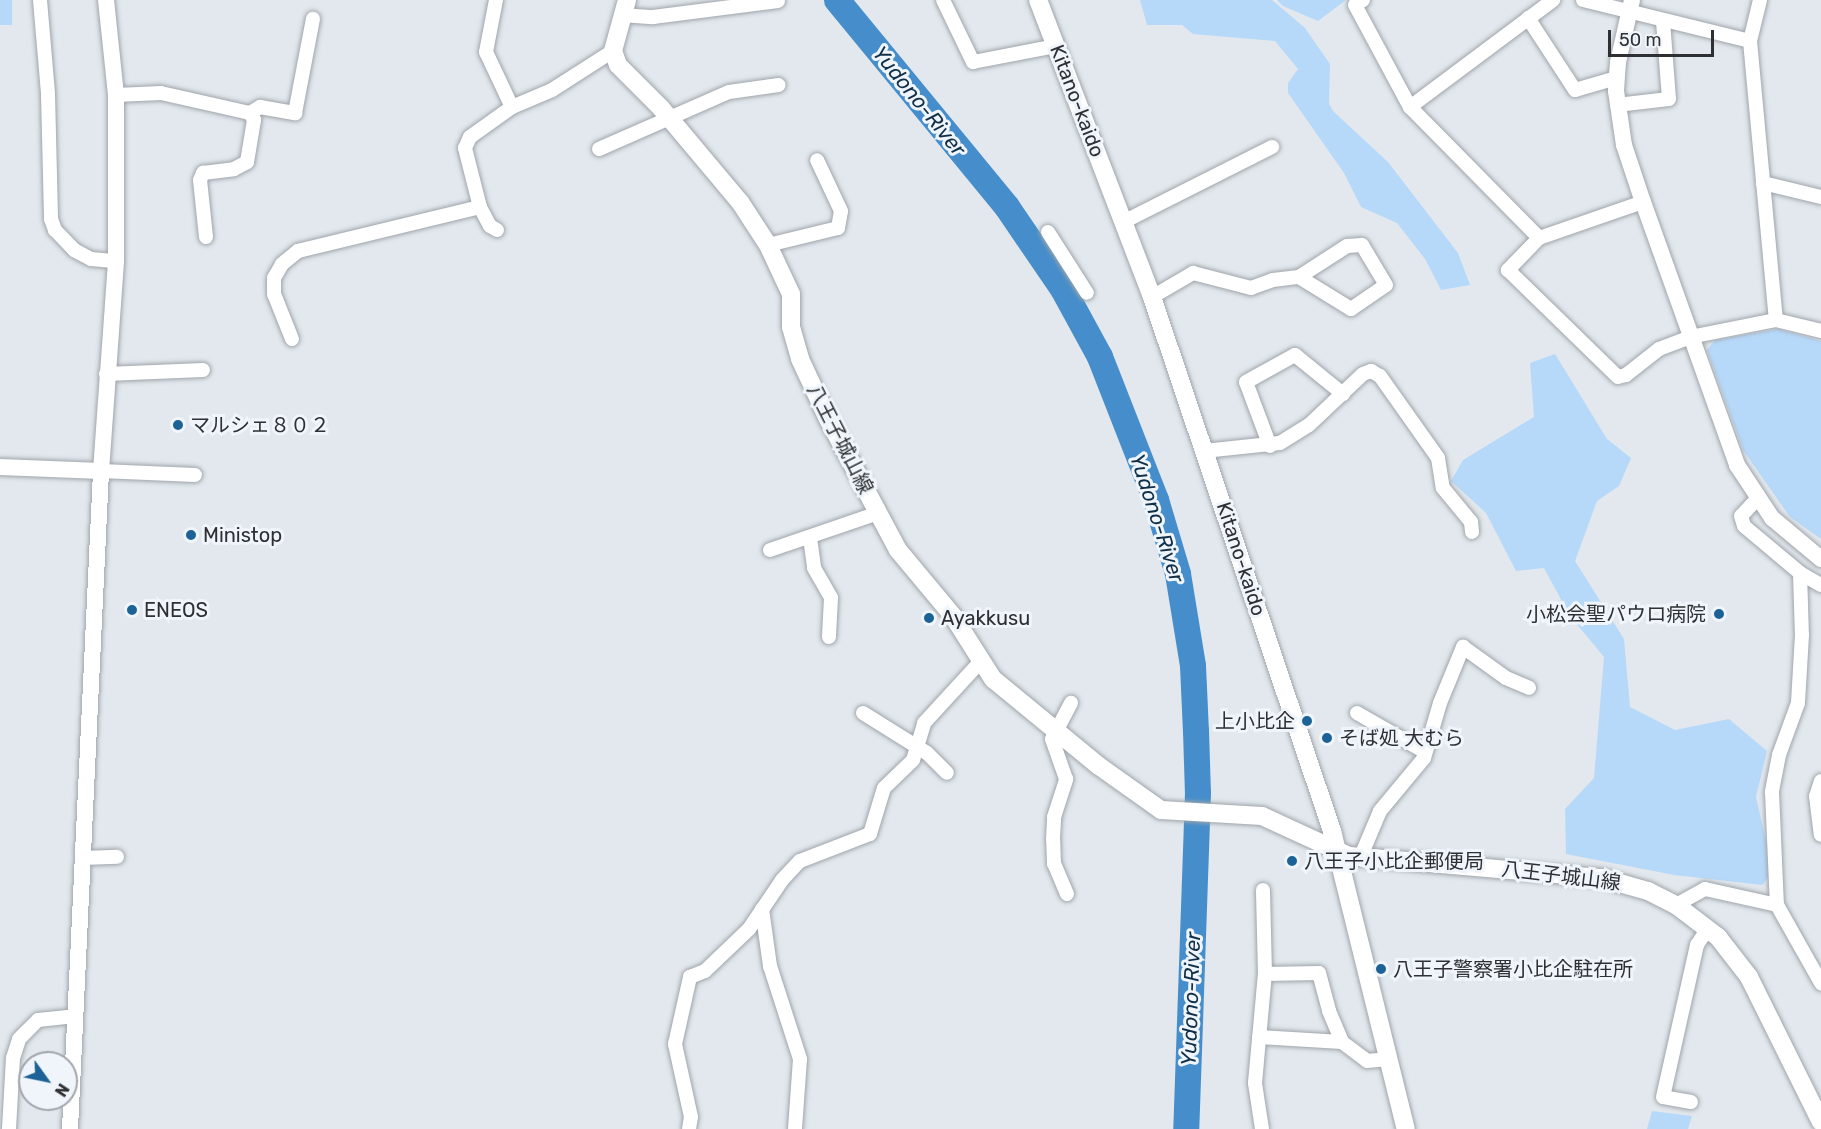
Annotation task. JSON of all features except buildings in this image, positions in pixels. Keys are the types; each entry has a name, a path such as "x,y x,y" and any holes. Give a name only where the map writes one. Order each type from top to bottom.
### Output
{"main road":[{"name":"Kitano-kaido","path":"1038,0 1152,297 1339,854 1358,947 1406,1129"},
{"path":"613,51 624,7"},
{"name":"八王子城山線","path":"613,51 625,74 670,119 740,202 768,245 791,294 791,327 800,359 878,513 898,550 953,616 980,662 998,684 1137,795 1174,812 1272,819 1339,854 1602,878 1637,887 1677,905 1708,928 1749,977 1821,1122"}],"street":[{"path":"40,0 48,94 51,219 55,230 74,250 91,259 116,261"},
{"path":"70,1129 106,374 116,261 116,95 106,0"},
{"path":"496,0 486,52 512,107"},
{"path":"944,0 973,62 1056,46"},
{"path":"1363,0 1356,5 1410,107 1539,238"},
{"path":"1410,107 1552,0"},
{"path":"1583,0 1631,6 1663,21 1750,41"},
{"path":"1760,0 1750,41 1776,320"},
{"path":"624,7 653,17 778,1"},
{"path":"1631,6 1616,78 1617,105 1624,145 1643,202 1727,443 1757,499 1790,535 1821,559"},
{"path":"1528,18 1575,90 1616,78"},
{"path":"116,95 161,93 250,112 260,107 296,113 313,19"},
{"path":"1617,105 1669,99 1663,21"},
{"path":"497,230 490,226 480,207 465,148 470,137 512,107 552,90 613,51"},
{"path":"599,149 729,92 779,85"},
{"path":"206,237 200,180 202,173 234,170 247,162 254,120 250,112"},
{"path":"1124,222 1272,147"},
{"path":"768,245 838,228 841,211 817,160"},
{"path":"1763,183 1821,197"},
{"path":"1643,202 1539,238 1508,270 1613,375 1626,375 1659,349 1690,337 1776,320 1821,331"},
{"path":"292,339 274,294 274,278 282,264 298,251 480,207"},
{"path":"1048,232 1087,293"},
{"path":"1152,297 1193,273 1251,288 1273,279 1299,277 1347,246 1362,245 1386,285 1352,309 1299,277"},
{"path":"1270,446 1246,382 1295,355 1343,394"},
{"path":"106,374 203,370"},
{"path":"1204,451 1270,446 1310,425 1363,374 1371,371 1380,376 1438,458 1443,488 1471,522 1472,532"},
{"path":"0,467 195,475"},
{"path":"1757,499 1741,516 1744,526 1800,573 1821,585"},
{"path":"770,550 878,513"},
{"path":"810,538 814,568 831,598 829,638"},
{"path":"1800,573 1802,635 1798,703 1779,754 1772,792 1777,905 1821,983"},
{"path":"1361,856 1380,810 1425,752 1445,686 1463,647 1506,678 1529,688"},
{"path":"689,1129 691,1117 675,1044 687,982 718,960 749,929 800,861 870,834 884,788 913,760 924,723 936,706 980,662"},
{"path":"1067,894 1054,864 1054,817 1066,779 1052,746 1053,730 1071,703"},
{"path":"863,713 917,748 947,773"},
{"path":"1358,713 1425,752"},
{"path":"1821,781 1816,796 1821,835"},
{"path":"83,858 117,857"},
{"path":"1677,905 1705,889 1777,905"},
{"path":"1262,1129 1255,1083 1265,974 1263,890"},
{"path":"762,909 770,966 800,1059 795,1129"},
{"path":"1691,1102 1663,1097 1697,945 1708,928"},
{"path":"1265,974 1319,973 1329,1011 1342,1042 1367,1060 1389,1059"},
{"path":"9,1129 13,1058 19,1039 38,1020 75,1016"},
{"path":"1259,1037 1342,1042"}],"shaded area":[{"path":"0,0 12,0 12,25 0,25"},
{"path":"1140,0 1272,0 1305,28 1330,64 1329,104 1334,112 1388,162 1458,253 1470,285 1441,290 1425,259 1397,223 1361,207 1344,173 1288,93 1288,83 1298,69 1275,41 1193,34 1182,25 1147,25"},
{"path":"1277,0 1346,0 1318,21 1283,6"},
{"path":"1778,329 1821,341 1821,539 1790,517 1743,450 1707,350 1715,340"},
{"path":"1555,354 1607,439 1631,458 1619,486 1597,501 1575,561 1624,639 1630,707 1675,730 1729,719 1767,751 1756,797 1773,872 1762,885 1674,875 1566,854 1565,809 1594,778 1604,657 1570,616 1544,568 1516,571 1486,513 1451,481 1463,460 1534,417 1530,363"},
{"path":"1652,1111 1692,1116 1688,1129 1647,1129"}],"waterway":[{"name":"Yudono-River","path":"837,0 1007,207 1063,289 1100,357 1156,500 1178,574 1193,666 1198,793 1186,1129"}],"place":[{"name":"マルシェ８０２","path":"178,425"},
{"name":"Ministop","path":"191,535"},
{"name":"ENEOS","path":"132,610"},
{"name":"小松会聖パウロ病院","path":"1719,614"},
{"name":"Ayakkusu","path":"929,618"},
{"name":"上小比企","path":"1307,721"},
{"name":"そば処 大むら","path":"1327,738"},
{"name":"八王子小比企郵便局","path":"1292,861"},
{"name":"八王子警察署小比企駐在所","path":"1381,969"}]}
